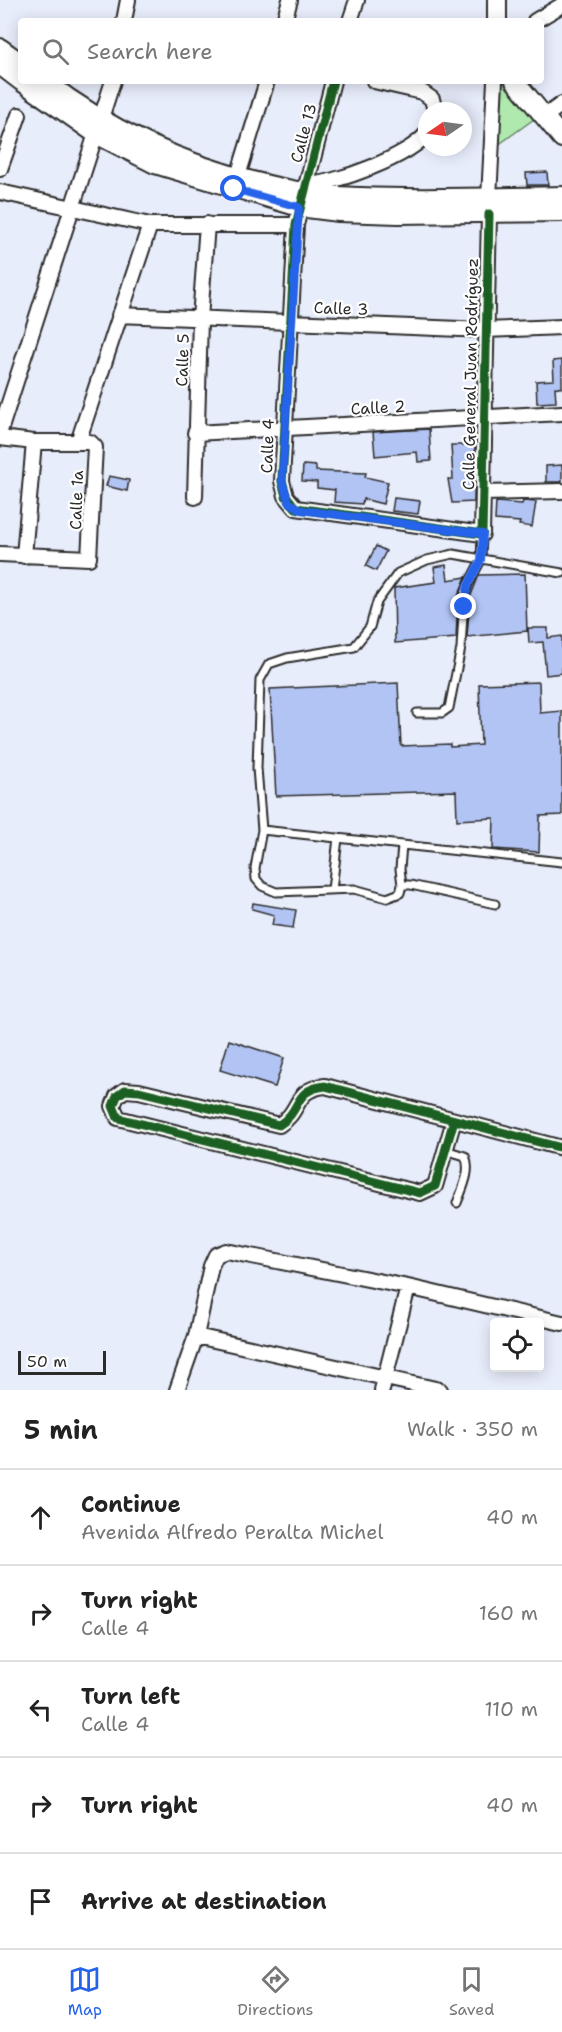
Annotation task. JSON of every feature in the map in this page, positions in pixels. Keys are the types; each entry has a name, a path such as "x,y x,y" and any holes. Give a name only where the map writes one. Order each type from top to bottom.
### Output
{"main road":[{"path":"497,0 497,18"},
{"path":"0,48 18,61"},
{"path":"0,65 18,79"},
{"path":"517,84 562,138"},
{"path":"44,86 98,127 155,164 301,202 396,199 562,212"},
{"path":"98,127 160,151 238,176 301,202"},
{"path":"489,206 562,196"}],"street":[{"path":"125,18 128,0"},
{"path":"285,18 290,0"},
{"path":"351,18 357,0"},
{"path":"540,18 562,5"},
{"path":"0,431 111,84"},
{"path":"238,176 266,84"},
{"name":"Calle 13","path":"301,202 332,84"},
{"path":"387,84 422,92 433,102"},
{"name":"Calle General Juan Rodríguez","path":"483,534 485,330 495,84"},
{"path":"544,117 562,104"},
{"path":"0,170 19,115"},
{"path":"0,192 150,225 207,224 301,202 318,185 369,167 407,151 418,143"},
{"name":"Calle 4","path":"301,202 284,429 283,489 289,502 296,508 483,534"},
{"name":"Calle 5","path":"195,497 200,319 207,224"},
{"path":"0,438 84,442 119,315 150,225"},
{"name":"Calle 3","path":"119,315 485,330 562,327"},
{"name":"Calle 2","path":"195,433 562,413"},
{"path":"0,554 24,556 34,441"},
{"name":"Calle 1a","path":"24,556 86,560 90,555 95,447 84,442"},
{"path":"483,493 562,491"},
{"path":"454,1120 435,1186 420,1193 118,1118 113,1106 117,1096 126,1089 279,1125 290,1118 302,1093 312,1087 324,1086 562,1148"},
{"path":"177,1390 196,1336 211,1266 216,1255 226,1251 408,1287 562,1323"},
{"path":"382,1390 408,1287"},
{"path":"196,1336 386,1376 440,1390"}],"lane":[{"path":"417,713 442,713 449,708 461,648 464,597 481,560 483,534"},
{"path":"402,845 400,869 402,885 400,892 387,898 354,889 276,892 262,886 256,879 255,868 262,830 257,768 260,680 269,664 287,658 354,647 370,627 377,602 398,573 428,560 453,554 562,573"},
{"path":"262,830 562,862"},
{"path":"332,890 338,838"},
{"path":"402,885 495,904"},
{"path":"445,1149 465,1156 468,1161 469,1168 457,1203"}],"green space":[{"path":"501,84 512,84 538,116 494,148"}],"building":[{"path":"547,172 548,185 527,185 526,173"},
{"path":"562,360 562,388 555,387 556,402 537,403 536,381 554,380 553,361"},
{"path":"429,429 431,461 418,462 417,452 375,456 373,432"},
{"path":"451,445 475,445 474,502 452,503 448,479 453,479"},
{"path":"303,465 316,466 316,471 366,473 365,477 388,482 383,504 363,499 362,504 334,502 335,490 317,488 317,482 302,481"},
{"path":"562,465 562,482 546,482 546,466"},
{"path":"109,476 129,480 127,491 106,486"},
{"path":"394,498 420,501 418,514 392,511"},
{"path":"523,501 536,502 532,527 519,525 520,522 495,520 496,502 522,504"},
{"path":"376,546 386,551 376,571 366,566"},
{"path":"446,565 448,580 466,577 458,596 456,638 395,643 394,588 436,582 434,567"},
{"path":"525,574 527,631 467,637 470,598 479,575"},
{"path":"528,628 548,628 548,638 562,636 562,673 546,675 543,642 529,643"},
{"path":"539,682 540,713 562,711 562,815 540,816 539,852 493,849 494,818 457,820 456,791 276,796 270,689 398,683 401,746 450,744 450,747 481,745 479,684"},
{"path":"253,903 296,910 293,928 272,925 274,915 252,909"},
{"path":"229,1040 284,1058 275,1087 220,1070"}],"cycle path":[{"path":"332,84 296,225 282,481 286,496 296,508 482,534 489,214"},
{"path":"454,1120 435,1186 420,1193 118,1118 113,1106 117,1096 125,1090 139,1091 279,1125 292,1113 302,1096 315,1088 325,1086 562,1148"}],"route":[{"path":"234,189 299,207 296,225 282,481 289,502 301,510 483,534 481,560 468,585 464,607"}]}
